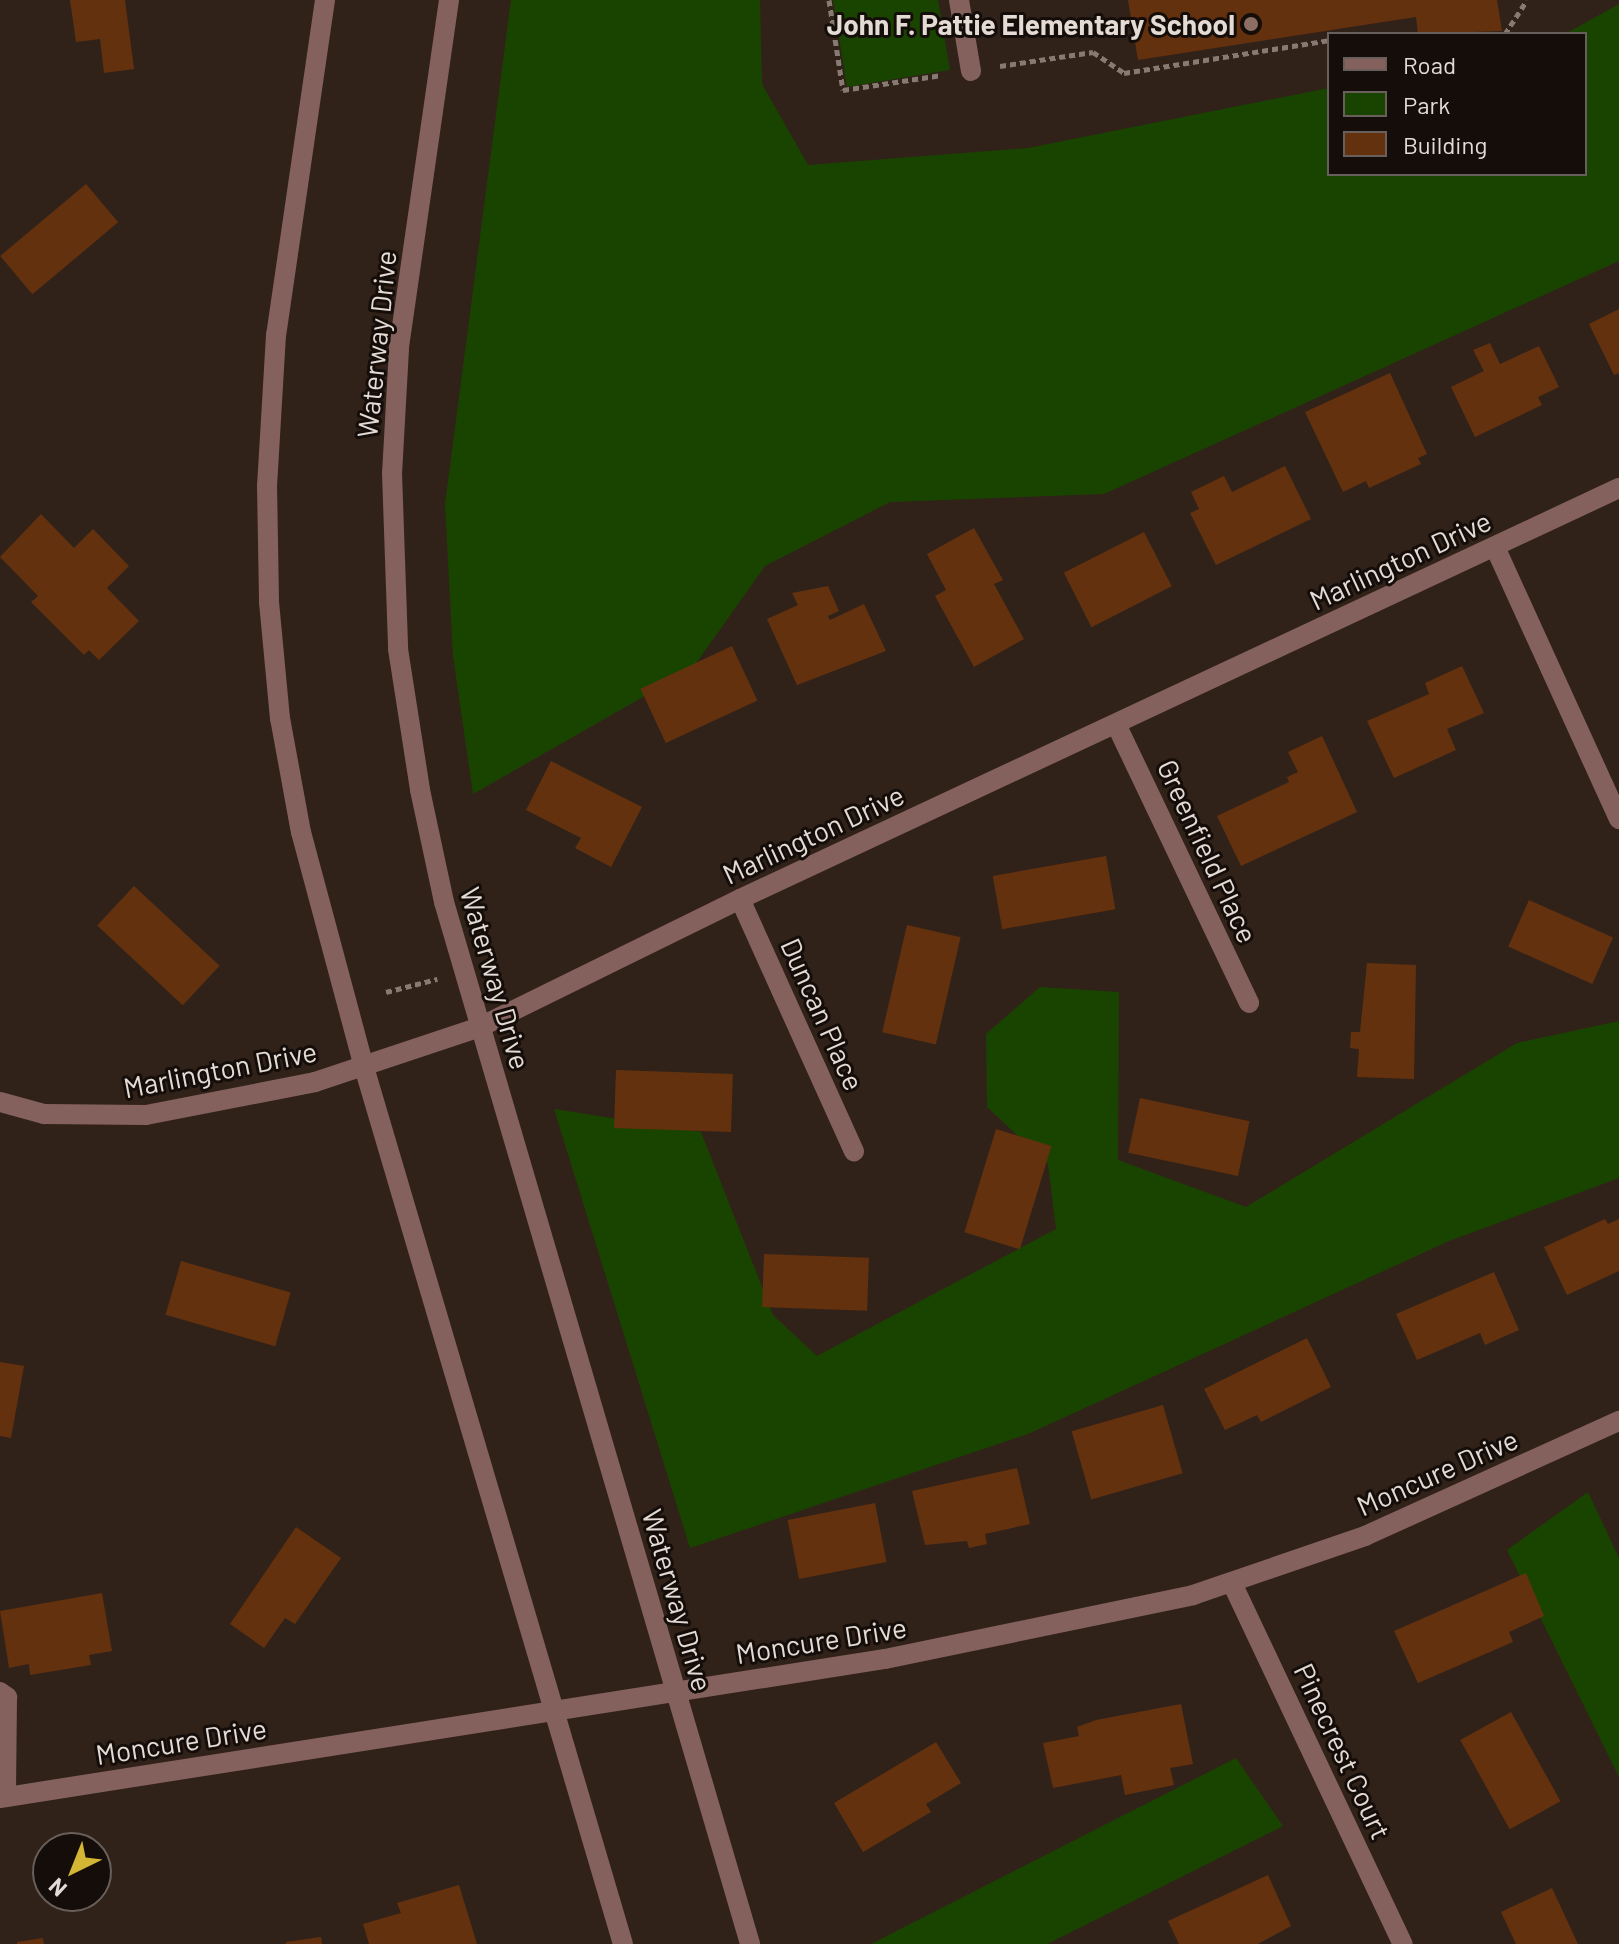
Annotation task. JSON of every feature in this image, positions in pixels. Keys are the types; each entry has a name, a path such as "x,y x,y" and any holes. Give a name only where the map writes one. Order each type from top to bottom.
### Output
{"street":[{"path":"325,0 276,335 267,485 269,602 280,718 301,832 364,1067 623,1944"},
{"name":"Waterway Drive","path":"449,0 399,349 392,572 420,790 444,902 750,1944"},
{"path":"959,0 971,71"},
{"name":"Marlington Drive","path":"0,1102 44,1114 146,1115 255,1097 364,1067 480,1027 740,899 1619,488"},
{"path":"1495,547 1619,819"},
{"name":"Greenfield Place","path":"1116,724 1249,1003"},
{"name":"Duncan Place","path":"740,899 854,1152"},
{"name":"Moncure Drive","path":"3,1798 555,1714 1027,1633 1232,1583 1389,1526 1619,1421"},
{"name":"Pinecrest Court","path":"1232,1583 1403,1944"},
{"path":"0,1692 7,1697 3,1798"}],"path":[{"path":"829,0 843,90 1093,52 1124,73 1327,40"},
{"path":"1506,32 1527,0"},
{"path":"386,992 442,978"}],"green space":[{"path":"511,0 760,0 762,84 808,165 1028,148 1327,88 1327,176 1587,176 1587,32 1569,32 1619,4 1619,261 1104,494 890,502 765,566 692,669 473,794 453,656 445,504"},
{"path":"833,0 938,0 950,70 847,87"},
{"path":"1040,987 1119,992 1118,1160 1246,1207 1517,1043 1619,1021 1619,1178 1449,1241 1028,1434 690,1548 554,1109 701,1132 773,1315 817,1356 1056,1229 1048,1164 987,1107 986,1034"},
{"path":"1588,1492 1619,1558 1619,1777 1507,1550"},
{"path":"1236,1758 1283,1826 1047,1944 871,1944"}],"building":[{"path":"70,0 125,0 134,69 104,73 100,39 76,42"},
{"name":"John F. Pattie Elementary School","path":"1128,0 1497,0 1502,31 1418,32 1416,17 1138,60"},
{"path":"86,184 118,222 32,294 0,256"},
{"path":"1619,309 1619,373 1614,375 1589,324"},
{"path":"1490,343 1500,364 1539,346 1559,387 1538,397 1542,405 1475,437 1451,387 1484,371 1473,350"},
{"path":"1390,373 1427,454 1418,458 1421,464 1369,488 1366,481 1343,492 1305,412"},
{"path":"1285,466 1311,519 1216,565 1190,513 1199,509 1191,492 1224,476 1232,492"},
{"path":"41,514 74,548 93,529 129,566 107,588 139,621 99,660 89,650 84,655 31,602 38,596 0,557"},
{"path":"974,528 1003,580 994,584 1024,639 974,667 935,596 946,590 927,554"},
{"path":"1144,532 1172,586 1092,627 1064,573"},
{"path":"828,586 839,611 828,616 830,620 864,604 886,651 797,685 767,619 798,605 792,593"},
{"path":"732,646 757,700 666,743 640,689"},
{"path":"1462,666 1484,713 1447,729 1456,750 1394,778 1367,721 1429,694 1425,683"},
{"path":"1322,736 1357,812 1241,866 1217,816 1289,782 1287,777 1298,772 1288,752"},
{"path":"551,761 642,807 611,867 575,848 581,838 526,810"},
{"path":"1106,856 1115,909 1002,929 993,876"},
{"path":"134,886 220,966 183,1005 97,925"},
{"path":"1529,900 1613,937 1592,984 1508,947"},
{"path":"907,925 961,937 936,1045 882,1032"},
{"path":"1367,963 1416,965 1414,1079 1357,1077 1359,1049 1350,1048 1351,1032 1360,1032"},
{"path":"616,1070 733,1074 731,1132 614,1128"},
{"path":"1140,1098 1250,1121 1238,1176 1128,1153"},
{"path":"996,1129 1051,1146 1020,1249 964,1232"},
{"path":"1605,1219 1608,1224 1619,1219 1619,1271 1567,1295 1544,1247"},
{"path":"764,1254 869,1258 867,1311 762,1307"},
{"path":"181,1261 291,1292 275,1346 166,1315"},
{"path":"1494,1272 1519,1330 1485,1345 1480,1333 1417,1360 1396,1314"},
{"path":"1307,1338 1331,1387 1261,1422 1257,1415 1225,1430 1204,1389"},
{"path":"0,1362 24,1366 11,1438 0,1436"},
{"path":"1163,1405 1183,1473 1091,1499 1072,1431"},
{"path":"1017,1468 1030,1524 985,1534 987,1544 969,1548 967,1541 925,1545 912,1491"},
{"path":"875,1503 886,1562 799,1579 788,1520"},
{"path":"296,1527 341,1558 295,1624 285,1618 264,1648 230,1624"},
{"path":"1526,1573 1544,1616 1509,1632 1513,1642 1418,1683 1394,1631"},
{"path":"102,1593 112,1651 89,1655 91,1665 30,1675 29,1664 9,1668 0,1611"},
{"path":"1181,1704 1193,1764 1170,1768 1174,1785 1125,1795 1121,1775 1053,1788 1043,1743 1079,1736 1077,1727 1096,1720"},
{"path":"1511,1712 1560,1801 1510,1829 1460,1740"},
{"path":"936,1742 961,1783 926,1804 931,1812 863,1852 834,1803"},
{"path":"1268,1875 1291,1926 1258,1944 1179,1944 1168,1921"},
{"path":"459,1885 477,1944 369,1944 363,1924 401,1913 397,1903"},
{"path":"1552,1888 1578,1944 1516,1944 1501,1912"},
{"path":"321,1937 322,1944 286,1944 286,1942"},
{"path":"43,1938 44,1944 17,1944 17,1942"}],"place":[{"name":"John F. Pattie Elementary School","path":"1251,24"}]}
